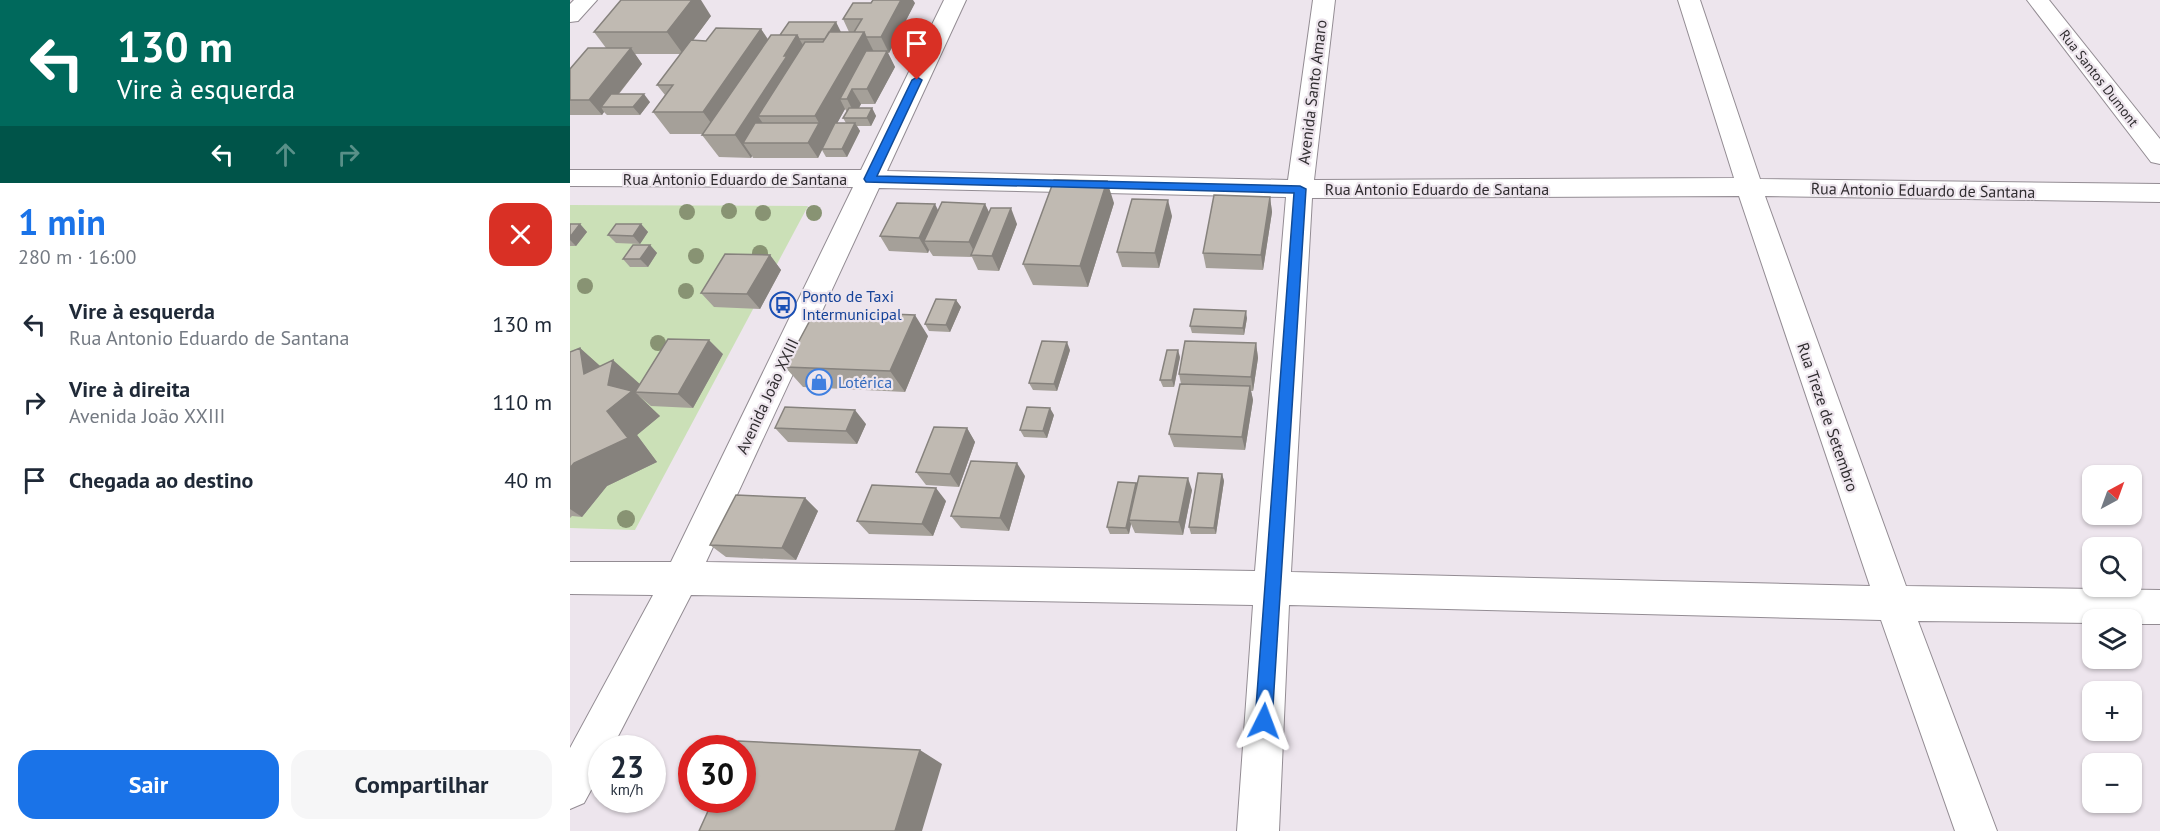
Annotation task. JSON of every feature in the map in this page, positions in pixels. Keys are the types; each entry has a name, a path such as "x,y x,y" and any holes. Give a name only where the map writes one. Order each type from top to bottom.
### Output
{"street":[{"path":"570,16 586,0"},
{"name":"Avenida João XXIII","path":"570,789 681,578 956,0"},
{"name":"Avenida Santo Amaro","path":"1258,831 1272,588 1300,189 1324,0"},
{"name":"Rua Treze de Setembro","path":"1689,0 1748,187 1894,605 1977,831"},
{"name":"Rua Santos Dumont","path":"2038,0 2160,156"},
{"name":"Rua Antonio Eduardo de Santana","path":"570,178 870,179 1300,189 1748,187 2160,193"},
{"path":"570,578 1272,588 1894,605 2160,607"}],"green space":[{"path":"570,205 808,206 635,530 570,528"}],"building":[{"path":"621,0 692,0 667,32 594,32"},
{"path":"873,0 901,0 881,37 866,37 864,32 854,32 862,19 843,19 853,3 871,3"},
{"path":"789,22 836,22 825,39 799,39 797,35 780,35"},
{"path":"716,28 761,29 703,112 653,112 673,85 657,85 691,40 706,41"},
{"path":"829,32 864,32 815,116 758,116 805,42 823,42"},
{"path":"771,35 797,35 784,56 787,56 735,135 702,135"},
{"path":"588,48 631,48 589,100 570,100 570,69"},
{"path":"866,51 887,51 867,89 852,89 847,99 840,99"},
{"path":"611,94 644,94 633,107 601,107"},
{"path":"849,108 872,108 867,118 843,118"},
{"path":"755,123 819,123 808,143 743,143"},
{"path":"835,123 855,123 842,149 822,149"},
{"path":"1054,180 1107,181 1080,266 1023,264"},
{"path":"1214,195 1270,197 1261,255 1203,253"},
{"path":"1132,199 1168,200 1155,253 1117,252"},
{"path":"942,202 985,204 969,242 924,241"},
{"path":"897,203 935,204 919,238 880,236"},
{"path":"991,208 1011,208 992,256 971,255"},
{"path":"570,224 580,224 570,237"},
{"path":"616,224 641,224 633,236 608,235"},
{"path":"633,245 650,245 640,259 623,259"},
{"path":"725,254 770,255 747,294 701,293"},
{"path":"936,299 956,300 946,325 925,324"},
{"path":"1194,309 1246,311 1243,328 1190,326"},
{"path":"815,311 915,315 890,371 785,367"},
{"path":"668,339 709,340 678,394 635,392"},
{"path":"1042,341 1067,342 1054,384 1029,383"},
{"path":"1185,341 1256,343 1251,377 1179,374"},
{"path":"580,348 584,374 613,360 608,385 632,391 607,411 628,438 574,463 570,468 570,352"},
{"path":"1167,350 1178,350 1172,380 1160,380"},
{"path":"1180,384 1250,386 1242,437 1169,434"},
{"path":"785,407 855,410 846,431 775,428"},
{"path":"1027,407 1050,408 1043,431 1020,430"},
{"path":"934,427 967,428 950,474 916,472"},
{"path":"971,461 1017,463 1000,518 951,516"},
{"path":"1198,473 1222,474 1214,528 1189,527"},
{"path":"1139,476 1188,478 1179,522 1129,520"},
{"path":"1118,482 1136,483 1126,528 1107,527"},
{"path":"872,485 936,488 922,524 857,521"},
{"path":"736,495 805,498 782,548 710,545"},
{"path":"756,742 920,750 895,831 699,831 707,813 756,813"}],"place":[{"name":"Ponto de Taxi Intermunicipal","path":"783,305"},
{"name":"Lotérica","path":"819,382"}],"route":[{"path":"917,80 870,179 1300,189 1264,721"}]}
